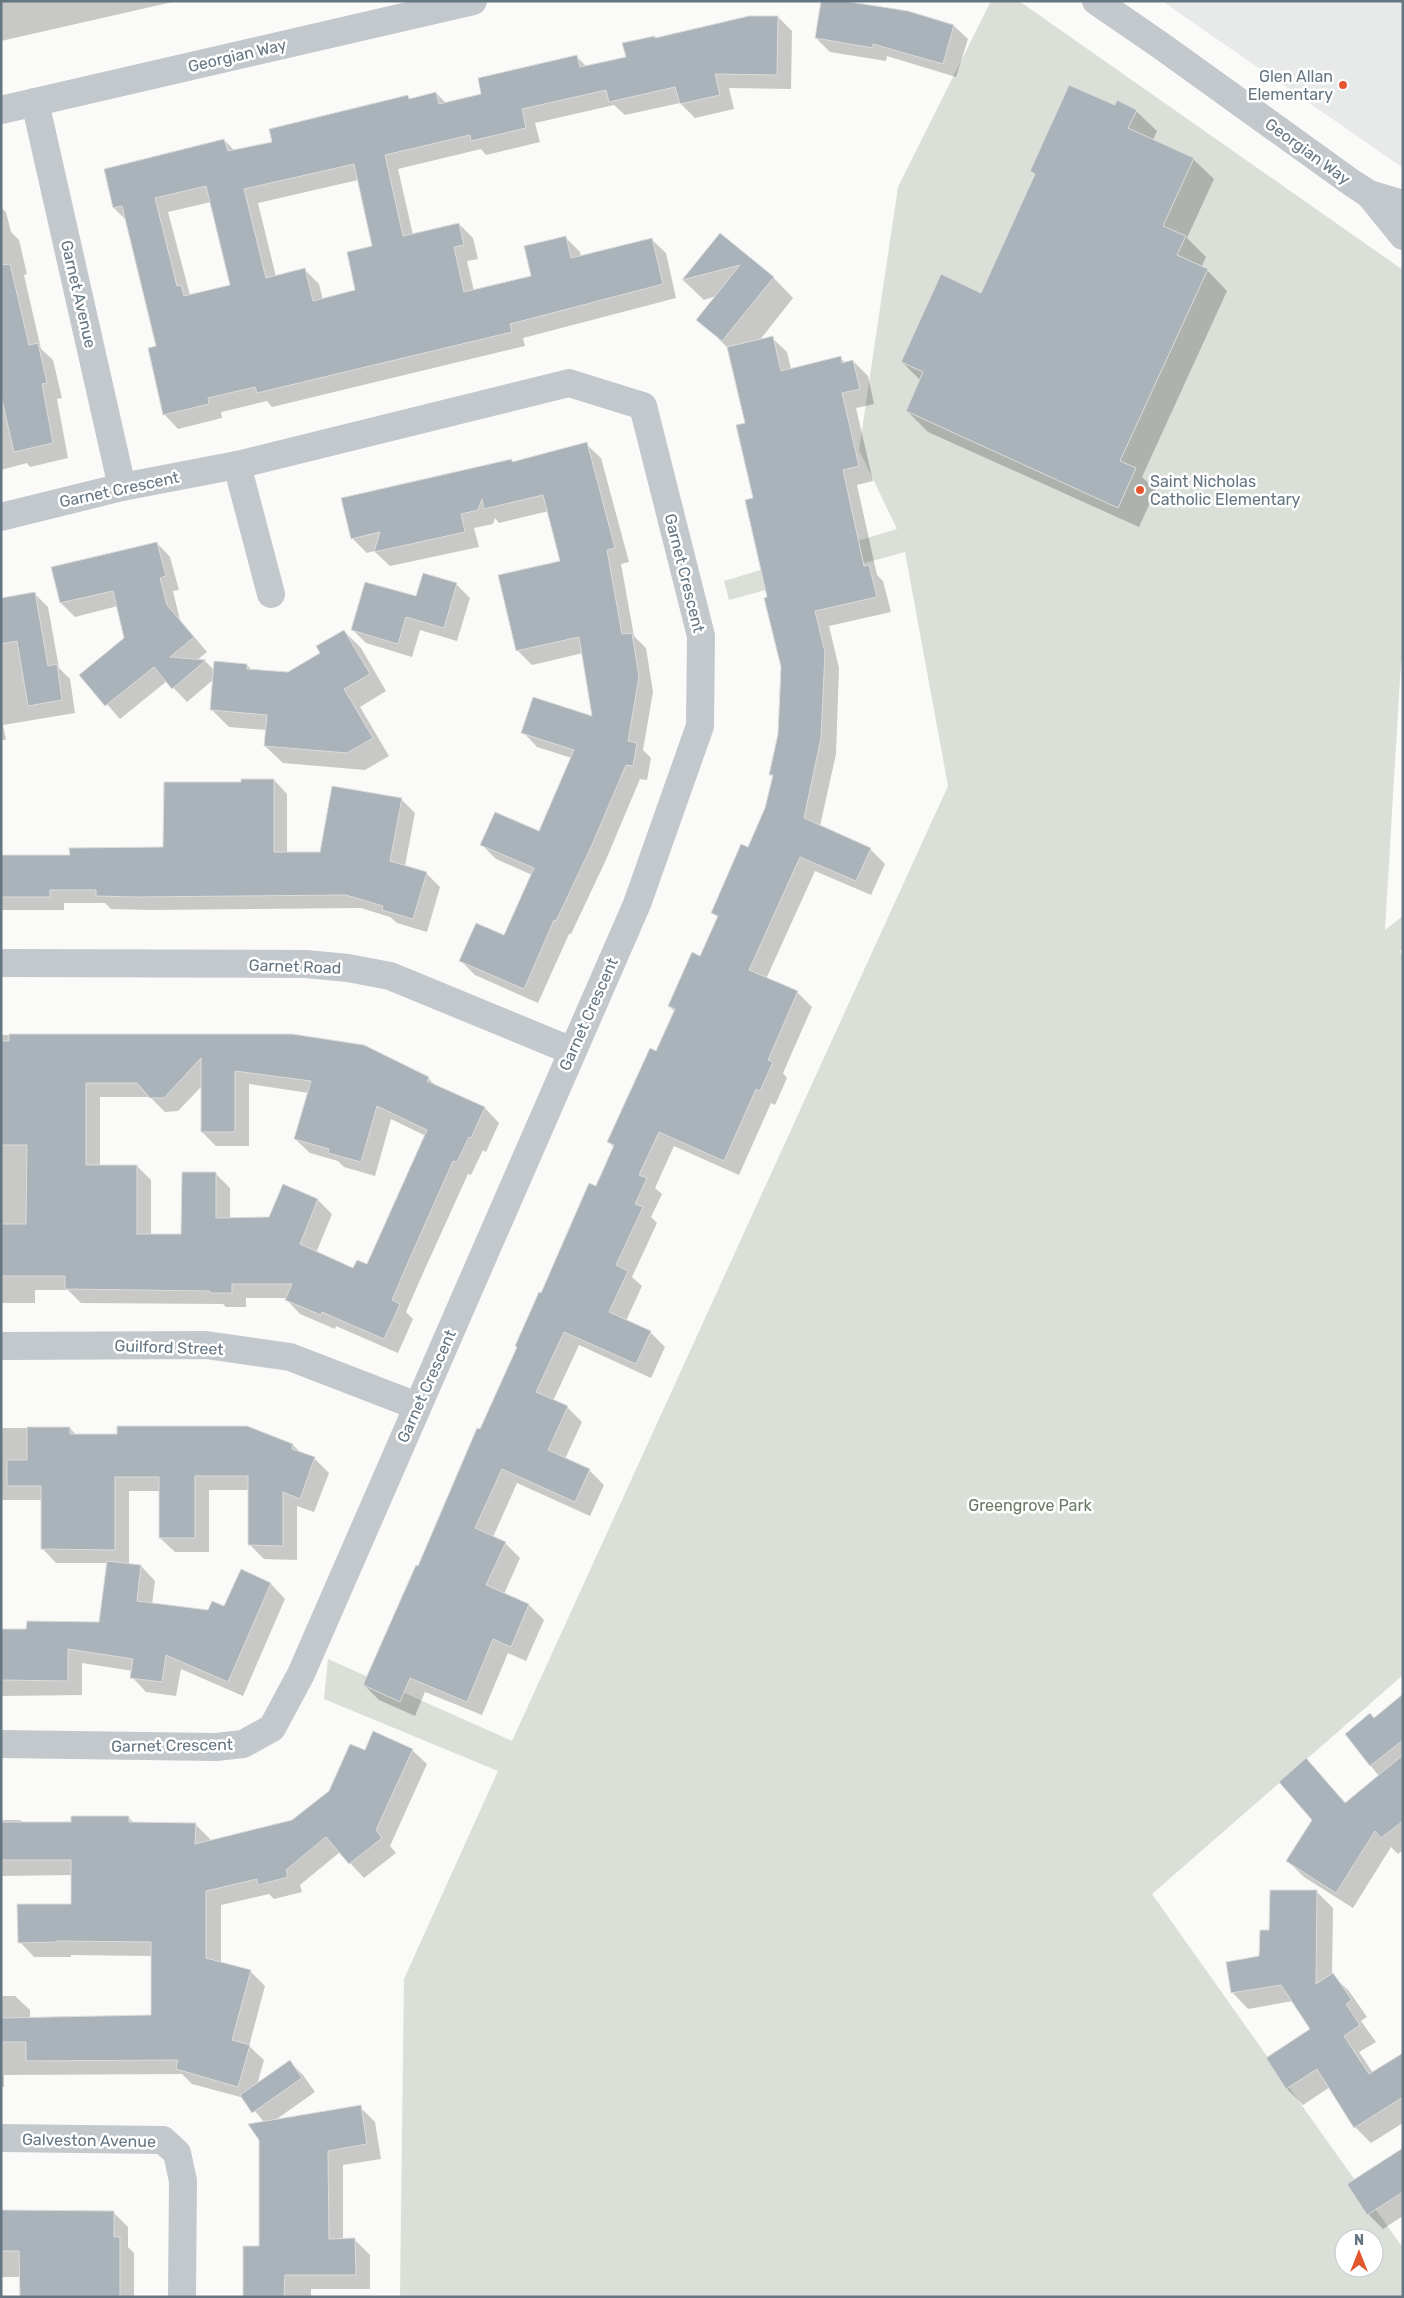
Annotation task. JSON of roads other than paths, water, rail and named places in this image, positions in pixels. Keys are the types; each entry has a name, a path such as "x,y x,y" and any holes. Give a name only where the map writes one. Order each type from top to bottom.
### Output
{"street":[{"name":"Georgian Way","path":"1,110 473,1"},
{"name":"Georgian Way","path":"1096,1 1369,194 1403,204"},
{"name":"Garnet Avenue","path":"35,102 122,486"},
{"path":"1369,194 1403,236"},
{"name":"Garnet Crescent","path":"1,517 122,486 238,465 569,383 643,406 702,636 700,726 637,904 301,1674 272,1728 243,1744 216,1747 1,1744"},
{"path":"238,465 271,594"},
{"name":"Garnet Road","path":"1,963 306,964 348,968 390,976 572,1051"},
{"name":"Guilford Street","path":"1,1346 206,1345 290,1358 417,1406"},
{"name":"Galveston Avenue","path":"1,2138 163,2140 177,2153 183,2181 182,2297"}],"place":[{"name":"Glen Allan Elementary","path":"1343,85"},
{"name":"Saint Nicholas Catholic Elementary","path":"1140,490"}],"park label":[{"name":"Greengrove Park","path":"1030,1505"}]}
